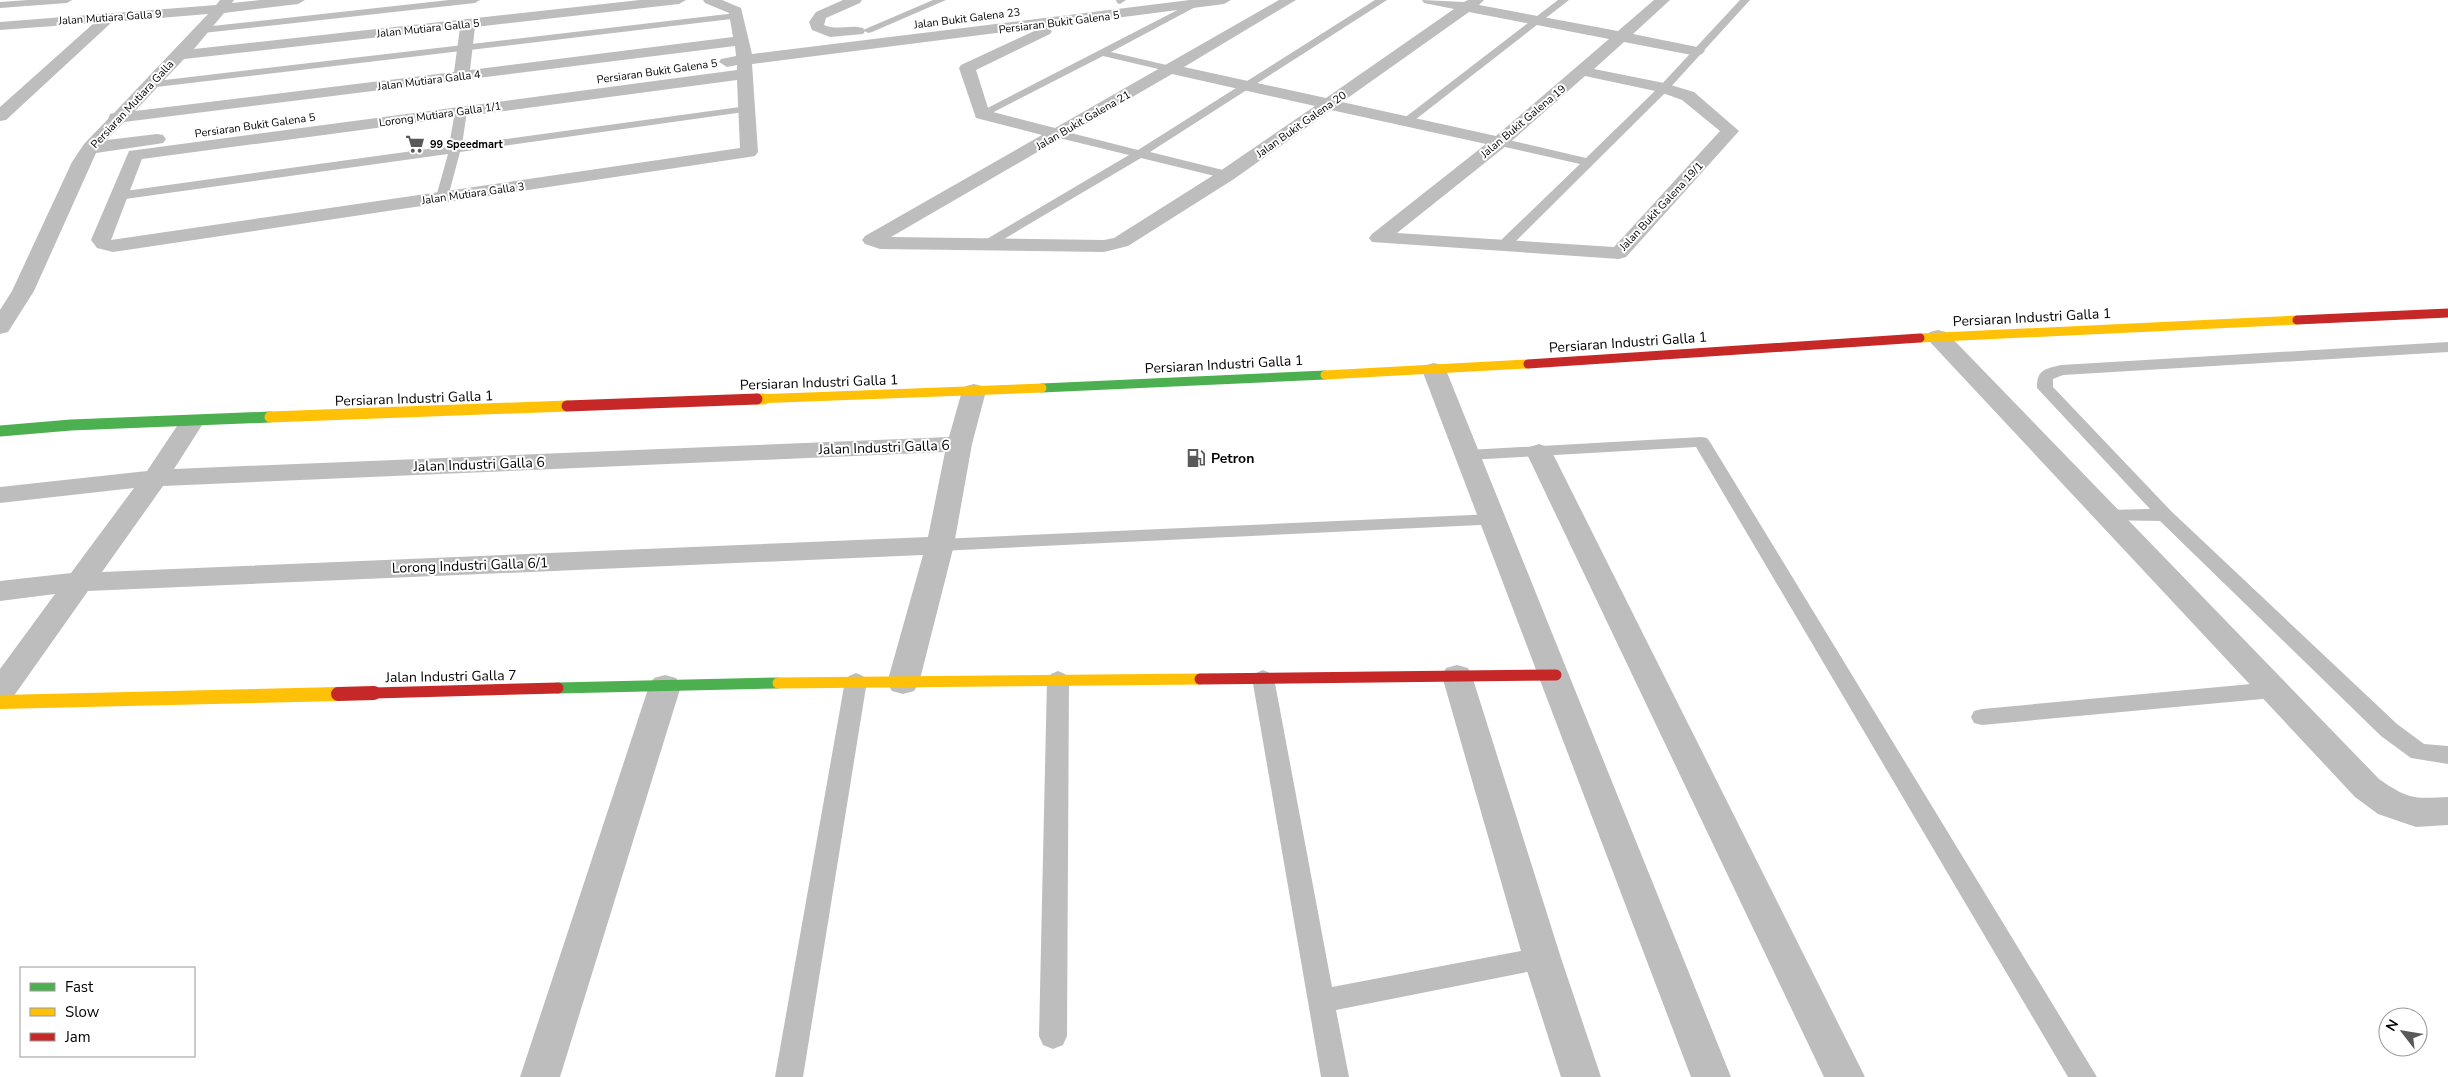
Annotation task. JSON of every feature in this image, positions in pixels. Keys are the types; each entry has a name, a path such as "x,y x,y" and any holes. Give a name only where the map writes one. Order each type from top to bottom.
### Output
{"street":[{"path":"132,16 149,0"},
{"name":"Jalan Mutiara Galla 9","path":"4,28 132,16 223,4 298,0"},
{"path":"527,0 529,17"},
{"name":"Jalan Mutiara Galla 5","path":"178,55 679,0"},
{"path":"710,0 736,11 736,16"},
{"name":"Jalan Bukit Galena 23","path":"855,0 821,15 816,22 817,28 823,32 838,34 1122,0"},
{"name":"Persiaran Bukit Galena 5","path":"90,148 745,67 1224,0"},
{"name":"Jalan Bukit Galena 21","path":"982,246 880,244 872,240 875,236 1059,134 1289,0"},
{"path":"1430,0 1472,4 1537,20 1697,52"},
{"name":"Jalan Bukit Galena 19","path":"1379,238 1500,142 1582,71 1619,36 1663,0"},
{"name":"Persiaran Mutiara Galla","path":"0,327 23,291 81,162 90,148 116,118 203,30 223,4"},
{"name":"Jalan Bukit Galena 20","path":"982,246 1104,246 1121,242 1227,175 1472,4"},
{"name":"Jalan Mutiara Galla 3","path":"118,196 101,240 104,244 113,246 749,152 745,67 736,16"},
{"path":"0,116 109,17"},
{"path":"1059,134 982,114 967,68 1066,21"},
{"path":"461,76 468,24"},
{"name":"Jalan Mutiara Galla 4","path":"116,118 742,42"},
{"name":"Lorong Mutiara Galla 1/1","path":"118,196 135,155 461,111 745,67"},
{"path":"1171,68 1500,142"},
{"path":"1582,71 1664,88"},
{"name":"Jalan Bukit Galena 19/1","path":"1379,238 1620,253 1730,131 1688,96 1664,88"},
{"name":"Persiaran Industri Galla 1","path":"0,431 71,425 192,422 974,391 1434,370 1938,337 2448,313"},
{"path":"1938,337 2367,788 2390,804 2416,813 2448,810"},
{"path":"1434,370 1556,675 1711,1077"},
{"path":"903,683 940,545 959,444 974,391"},
{"path":"0,692 155,478 192,422"},
{"name":"Jalan Industri Galla 6","path":"0,495 155,478 959,444"},
{"path":"1539,452 1845,1077"},
{"name":"Lorong Industri Galla 6/1","path":"0,591 80,582 940,545"},
{"name":"Jalan Industri Galla 7","path":"0,702 856,681 903,683 1058,679 1556,675"},
{"path":"1457,676 1542,958 1581,1077"},
{"path":"540,1077 665,686"}],"lane":[{"path":"0,5 67,0"},
{"path":"203,30 475,0"},
{"path":"868,30 941,0"},
{"path":"982,246 1139,154 1382,0"},
{"path":"1407,121 1564,0"},
{"path":"1503,246 1664,88 1745,0"},
{"path":"982,114 1196,4"},
{"path":"148,85 736,16"},
{"path":"1104,52 1171,68"},
{"path":"118,196 747,109"},
{"path":"442,197 454,150 461,111"},
{"path":"1059,134 1227,175"},
{"path":"1500,142 1588,162"},
{"path":"2448,347 2061,370 2045,376 2045,388 2165,515 2389,730 2419,752 2448,755"},
{"path":"1468,455 1700,442 2083,1077"},
{"path":"2107,516 2165,515"},
{"path":"940,545 1494,520"},
{"path":"1264,678 1335,1077"},
{"path":"1053,1036 1058,679"},
{"path":"789,1077 856,681"},
{"path":"1982,716 2273,690"},
{"path":"1321,1001 1542,958"}],"traffic: fast":[{"path":"1042,388 1325,375"},
{"path":"0,431 71,425 270,417"},
{"path":"558,688 778,683"}],"traffic: slow":[{"path":"1920,338 2297,320"},
{"path":"1325,375 1528,364"},
{"path":"757,399 1042,388"},
{"path":"270,417 567,406"},
{"path":"778,683 1200,679"},
{"path":"0,702 338,694"}],"traffic: jam":[{"path":"2297,320 2448,313"},
{"path":"1528,364 1920,338"},
{"path":"567,406 757,399"},
{"path":"1200,679 1556,675"},
{"path":"338,694 558,688"}],"place":[{"name":"99 Speedmart","path":"415,144"},
{"name":"Petron","path":"1196,458"}]}
